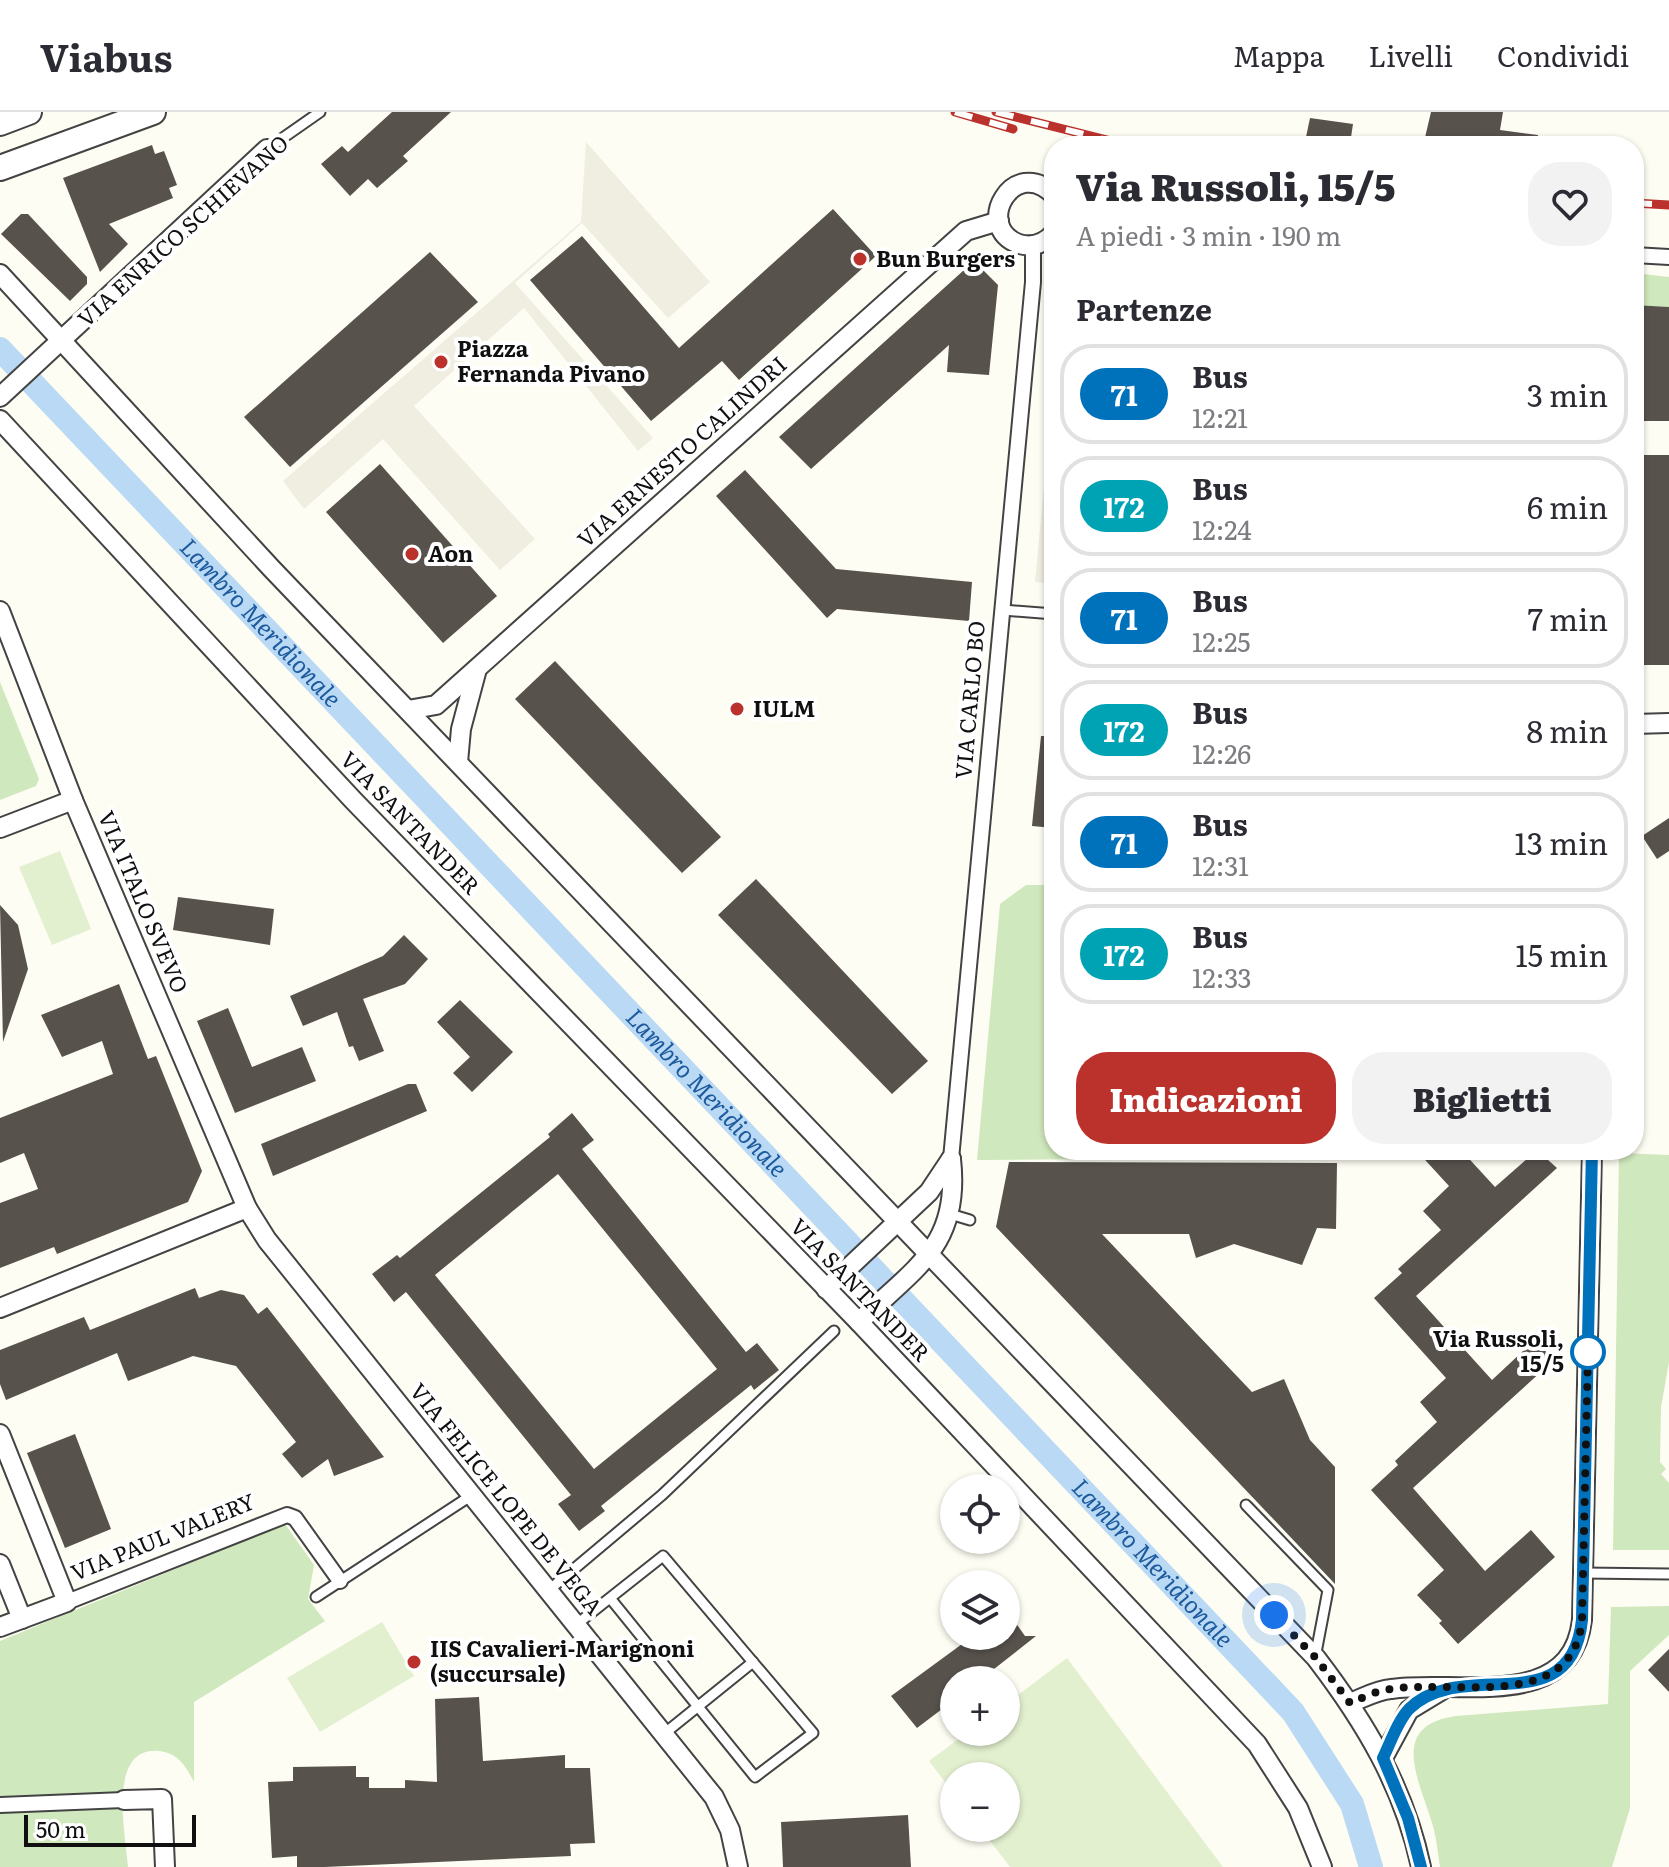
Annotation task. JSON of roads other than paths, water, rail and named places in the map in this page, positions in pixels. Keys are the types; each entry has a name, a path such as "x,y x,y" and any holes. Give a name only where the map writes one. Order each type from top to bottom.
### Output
{"street":[{"path":"0,123 29,112"},
{"path":"0,168 153,112"},
{"name":"VIA ENRICO SCHIEVANO","path":"0,397 267,149"},
{"path":"1044,188 1040,185 1018,185 1002,199 999,221 1011,239 1033,245 1044,239"},
{"name":"VIA ERNESTO CALINDRI","path":"408,710 435,706 966,231 999,221"},
{"name":"VIA CARLO BO","path":"864,1317 924,1261 946,1228 955,1189 951,1159 1003,610 1033,245"},
{"path":"1644,256 1669,257"},
{"path":"0,274 272,569 533,841 924,1261 1315,1658 1350,1703 1383,1758 1408,1818 1421,1867"},
{"name":"VIA SANTANDER","path":"0,420 353,800 864,1317 1257,1744 1298,1808 1322,1867"},
{"name":"VIA ITALO SVEVO","path":"0,611 73,800 247,1208"},
{"path":"458,762 461,729 477,669"},
{"path":"1644,724 1669,723"},
{"path":"0,828 73,800"},
{"name":"VIA CARLO BO","path":"831,1283 929,1192 951,1159"},
{"path":"1350,1703 1388,1689 1531,1682 1563,1668 1575,1653 1581,1632 1592,1160"},
{"path":"0,1308 247,1208"},
{"name":"VIA FELICE LOPE DE VEGA","path":"247,1208 267,1240 714,1797 730,1830 738,1867"},
{"name":"VIA PAUL VALERY","path":"0,1434 67,1602"},
{"name":"VIA PAUL VALERY","path":"0,1627 287,1515 295,1518 340,1581"},
{"path":"0,1564 22,1619"},
{"path":"1383,1758 1409,1710 1446,1688"},
{"path":"0,1805 162,1799 165,1867"}],"lane":[{"name":"VIA ENRICO SCHIEVANO","path":"267,149 320,112"},
{"path":"1003,610 1044,613"},
{"path":"950,1214 970,1220"},
{"path":"549,1590 662,1495 834,1331"},
{"path":"316,1597 472,1495"},
{"path":"1246,1505 1328,1590 1315,1658"},
{"name":"VIA FELICE LOPE DE VEGA","path":"577,1624 663,1556 753,1662"},
{"path":"1583,1573 1669,1574"},
{"path":"610,1598 698,1706 755,1777 813,1733 753,1662 698,1706 665,1733"}],"waterway":[{"name":"Lambro Meridionale","path":"0,349 1293,1712 1352,1804 1371,1867"}],"railway":[{"path":"955,112 1013,129"},
{"path":"996,112 1091,136"},
{"path":"1644,204 1669,205"}],"place":[{"name":"Bun Burgers","path":"860,259"},
{"name":"Piazza Fernanda Pivano","path":"441,362"},
{"name":"Aon","path":"412,554"},
{"name":"IULM","path":"737,709"},
{"name":"Via Russoli, 15/5","path":"1588,1352"},
{"name":"IIS Cavalieri-Marignoni (succursale)","path":"414,1662"}]}
